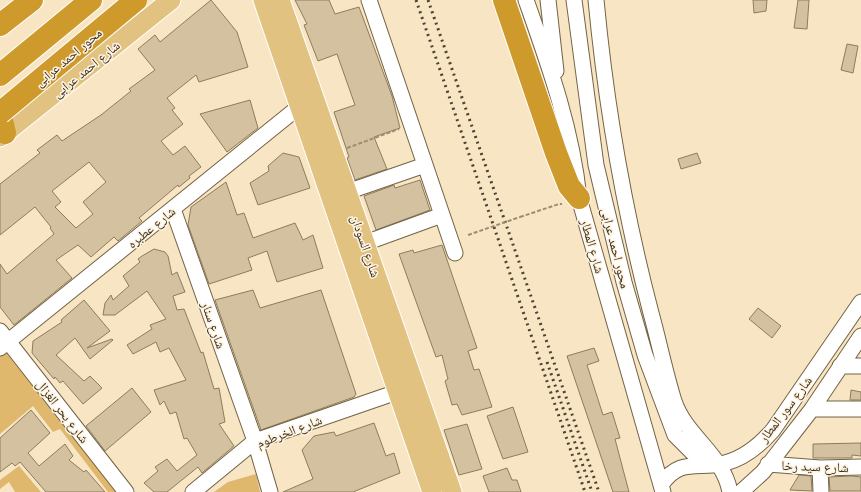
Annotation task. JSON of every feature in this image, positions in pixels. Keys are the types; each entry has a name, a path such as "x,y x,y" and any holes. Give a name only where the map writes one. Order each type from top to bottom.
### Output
{"highway":[{"path":"0,25 32,0"},
{"path":"0,75 91,0"},
{"name":"محور احمد عرابى","path":"1,124 136,0"},
{"path":"504,0 556,153 569,186 580,204"}],"main road":[{"name":"شارع احمد عرابى","path":"1,124 171,0"},
{"name":"شارع السودان","path":"263,0 432,492"},
{"name":"شارع السودان","path":"280,0 452,492"}],"street":[{"path":"369,0 455,253"},
{"name":"شارع المطار","path":"526,0 557,90 576,168 580,204 662,489"},
{"path":"548,0 557,90"},
{"name":"محور احمد عرابى","path":"574,0 596,165 624,282 645,355 675,435 687,449 694,454 720,464"},
{"path":"596,0 610,117 623,196 664,365 674,401 684,422 720,464 728,481 730,492"},
{"name":"شارع عطبره","path":"3,340 173,209 300,106"},
{"path":"347,192 425,165"},
{"name":"شارع سنار","path":"173,209 255,442 270,492"},
{"path":"365,243 442,215"},
{"name":"شارع سور المطار","path":"662,489 669,475 680,468 694,464 720,464 747,454 766,438 861,302"},
{"name":"شارع سور المطار","path":"741,492 757,479 812,409 861,336"},
{"name":"شارع بحر الغزال","path":"3,340 126,492"},
{"path":"840,366 861,366"},
{"name":"شارع الخرطوم","path":"193,492 255,442 397,392"},
{"path":"812,409 861,409"},
{"name":"شارع سيد رخا","path":"768,464 820,468 861,467"},
{"path":"820,468 821,492"}],"path":[{"path":"334,153 411,124"},
{"path":"468,235 559,204 580,204"}],"shaded area":[{"path":"5,349 120,492 108,492 60,429 53,432 33,406 0,434 0,353"},
{"path":"19,466 41,492 15,492 9,482 0,489 0,480"},
{"path":"256,474 260,492 214,492 228,482"}],"building":[{"path":"211,0 237,32 248,67 199,82 196,75 167,98 175,108 172,110 183,124 161,141 173,155 185,146 201,167 189,176 190,178 179,187 178,185 139,218 142,221 118,241 114,237 91,257 78,245 56,260 72,278 14,325 0,307 0,264 7,274 54,234 50,228 51,227 35,207 0,235 0,184 40,153 37,150 57,135 62,141 101,115 131,91 129,89 155,70 138,49 155,35 160,42","holes":["89,162 106,182 83,202 93,214 76,228 55,207 61,202 52,191"]},
{"path":"295,0 329,0 335,14 359,7 392,96 400,128 374,137 387,169 355,180 334,112 355,105 337,54 318,61 304,25 307,24"},
{"path":"753,0 767,0 766,11 754,13"},
{"path":"798,0 809,0 807,29 794,28"},
{"path":"847,44 858,46 853,73 841,70"},
{"path":"250,100 258,128 227,152 200,114"},
{"path":"283,153 299,157 310,188 258,205 250,183 269,171 268,166"},
{"path":"697,153 701,163 681,169 678,159"},
{"path":"420,180 430,210 376,230 364,196 394,185 395,188"},
{"path":"226,182 237,215 244,213 253,238 295,223 303,240 313,235 323,268 277,282 267,251 248,258 252,270 209,284 188,225 191,207"},
{"path":"442,245 477,348 468,351 474,370 479,369 492,407 462,415 457,404 452,405 445,381 448,379 442,355 436,357 399,254 413,250 414,253"},
{"path":"154,249 165,252 168,256 172,275 177,272 185,292 173,296 177,310 184,309 201,353 203,352 214,389 219,388 225,422 219,424 234,446 202,473 198,467 167,492 154,492 144,483 158,471 155,467 167,459 177,471 197,455 187,438 184,439 176,412 170,414 164,401 160,405 154,390 186,380 169,348 160,352 156,342 133,354 127,345 152,329 150,325 166,319 147,291 115,315 103,315 105,303 111,295 113,300 129,286 123,276 140,262 138,259"},
{"path":"253,290 260,308 321,290 356,394 354,397 261,430 215,300"},
{"path":"84,300 110,331 87,348 112,339 113,340 90,359 75,338 56,355 84,381 90,376 102,388 83,404 63,381 60,383 55,377 54,379 32,353 33,341 62,322 61,320"},
{"path":"758,308 781,326 772,338 749,319"},
{"path":"594,348 599,361 587,365 603,415 612,412 620,438 615,439 629,492 613,492 567,356"},
{"path":"132,388 151,412 105,451 86,426"},
{"path":"851,390 861,392 861,400 850,400"},
{"path":"513,407 528,452 503,459 487,416"},
{"path":"31,410 50,433 28,453 39,466 65,444 73,456 69,460 84,472 86,470 105,492 46,492 20,462 15,466 12,463 0,472 0,438"},
{"path":"374,423 386,456 394,453 400,473 353,492 283,492 313,479 302,450 314,436 334,432 336,436"},
{"path":"467,424 482,469 459,475 444,430"},
{"path":"861,443 861,456 852,455 852,458 813,458 813,444"},
{"path":"507,468 512,480 517,480 521,492 489,492 483,476"},
{"path":"799,475 811,476 812,491 790,490"},
{"path":"829,477 861,477 861,491 830,491"}],"railway":[{"path":"416,0 585,492"},
{"path":"428,0 599,492"},
{"path":"547,362 592,492"}]}
